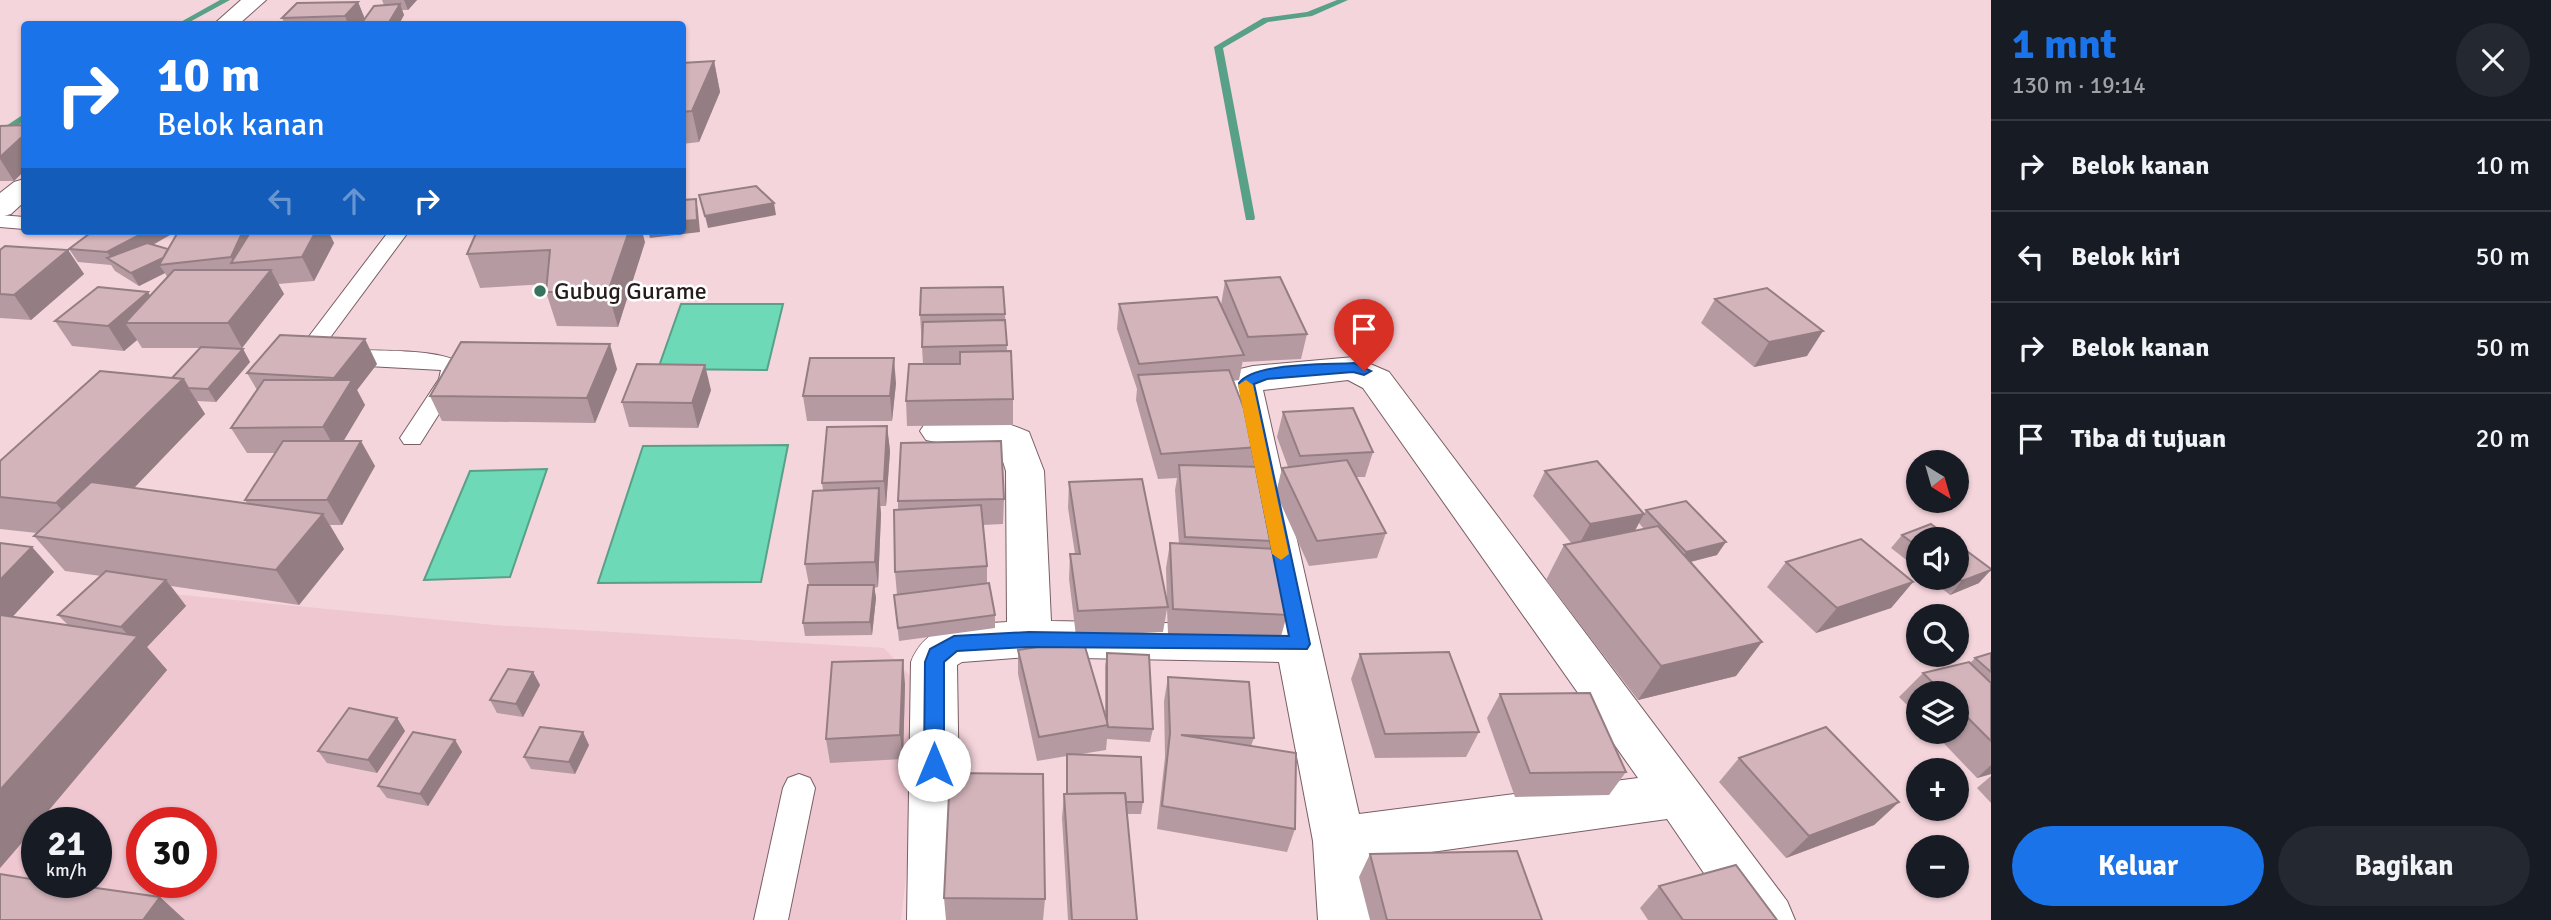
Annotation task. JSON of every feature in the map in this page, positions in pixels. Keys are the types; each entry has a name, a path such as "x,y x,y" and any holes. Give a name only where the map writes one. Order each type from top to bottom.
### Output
{"street":[{"path":"229,21 255,0"},
{"path":"0,208 21,190"},
{"path":"1345,920 1339,841 1246,383 1253,377 1267,374 1354,368 1376,380 1769,920"},
{"path":"939,431 988,429 1016,441 1025,471 1029,639"},
{"path":"934,920 937,654 954,644 1029,639 1300,644"},
{"path":"1339,841 1679,795"}],"lane":[{"path":"0,220 21,223"},
{"path":"396,235 318,339 319,347 331,357 441,362 453,367 450,379 412,438"},
{"path":"771,920 799,788"}],"shaded area":[{"path":"681,304 783,304 767,370 658,369"},
{"path":"788,445 761,582 598,583 643,446"},
{"path":"547,469 510,577 424,580 470,471"},
{"path":"130,590 495,625 884,648 927,694 901,920 0,920 0,633 75,637"}],"building":[{"path":"358,2 345,16 282,18 297,3"},
{"path":"400,4 390,21 363,21 374,6"},
{"path":"714,61 692,111 686,112 686,63"},
{"path":"21,125 21,138 0,157 0,126"},
{"path":"756,186 774,203 705,216 699,195"},
{"path":"696,199 697,220 686,221 686,200"},
{"path":"88,235 139,235 107,252 69,249"},
{"path":"176,235 241,235 231,257 159,265"},
{"path":"248,235 314,235 302,257 231,263"},
{"path":"475,235 628,235 608,292 546,292 550,250 467,254"},
{"path":"147,243 168,249 163,258 131,273 107,258"},
{"path":"5,246 68,250 14,295 0,294 0,250"},
{"path":"174,270 271,270 228,323 125,323"},
{"path":"1280,277 1307,334 1248,337 1225,281"},
{"path":"98,287 148,292 108,326 55,321"},
{"path":"1003,287 1005,314 920,315 921,288"},
{"path":"1767,288 1823,331 1769,342 1715,299"},
{"path":"1217,297 1244,355 1139,364 1119,304"},
{"path":"1005,320 1007,345 922,347 923,322"},
{"path":"280,335 365,339 334,378 247,373"},
{"path":"461,342 610,344 587,398 430,396"},
{"path":"201,347 243,349 208,389 188,388 183,379 172,378"},
{"path":"1011,351 1013,399 906,401 909,364 960,364 960,352"},
{"path":"810,358 894,358 890,396 803,396"},
{"path":"637,364 705,365 692,403 622,402"},
{"path":"1229,370 1259,447 1161,454 1138,375"},
{"path":"100,371 183,379 56,503 0,497 0,461"},
{"path":"264,380 352,380 323,427 231,428"},
{"path":"1353,408 1373,452 1300,456 1283,412"},
{"path":"887,426 884,481 822,483 827,427"},
{"path":"283,441 361,441 327,500 245,500"},
{"path":"1001,441 1004,499 898,501 901,443"},
{"path":"1347,460 1386,533 1317,541 1282,468"},
{"path":"1597,461 1644,514 1590,524 1545,471"},
{"path":"1179,465 1263,467 1274,541 1185,537"},
{"path":"1142,479 1168,607 1078,611 1070,554 1080,554 1069,482"},
{"path":"91,482 323,514 276,570 34,536"},
{"path":"879,488 875,562 805,564 813,491"},
{"path":"1686,501 1726,542 1686,552 1646,510"},
{"path":"981,505 987,566 895,572 894,510"},
{"path":"1658,526 1762,642 1661,666 1564,545"},
{"path":"1861,539 1906,576 1906,584 1837,608 1786,562"},
{"path":"0,543 32,547 0,580"},
{"path":"1170,543 1278,549 1287,615 1173,609"},
{"path":"1969,553 1991,569 1969,578"},
{"path":"106,571 166,580 121,627 58,615"},
{"path":"989,583 995,615 898,628 894,595"},
{"path":"808,585 874,585 870,622 803,623"},
{"path":"0,616 138,636 0,790"},
{"path":"1083,640 1108,725 1039,737 1018,650"},
{"path":"1449,652 1479,732 1385,734 1360,654"},
{"path":"1107,653 1149,655 1153,729 1108,727"},
{"path":"1991,653 1991,672 1975,658"},
{"path":"903,660 900,735 826,739 832,662"},
{"path":"1969,662 1991,683 1991,741 1969,719 1969,681 1931,681 1923,673 1948,667 1969,667"},
{"path":"508,669 533,672 516,704 490,700"},
{"path":"1168,677 1249,682 1254,738 1181,735 1296,753 1295,829 1162,806 1170,733"},
{"path":"1590,693 1626,772 1530,773 1500,694"},
{"path":"349,708 397,718 368,760 318,751"},
{"path":"540,727 583,732 569,762 524,757"},
{"path":"1826,727 1899,802 1809,836 1739,758"},
{"path":"413,732 455,740 420,794 378,786"},
{"path":"1067,754 1141,757 1143,802 1126,802 1125,793 1067,794"},
{"path":"950,773 1043,774 1045,899 944,898"},
{"path":"1125,793 1137,920 1072,920 1064,794"},
{"path":"1517,851 1542,920 1387,920 1370,854"},
{"path":"1736,865 1777,920 1683,920 1659,886"},
{"path":"0,874 21,877 21,898 112,898 112,890 126,892 126,898 159,898 143,920 0,920"}],"waterway":[{"path":"187,21 226,0"},
{"path":"1250,218 1218,47 1266,20 1309,14 1344,0"},
{"path":"0,135 21,119"}],"slow traffic":[{"path":"1246,385 1281,554"}],"place":[{"name":"Gubug Gurame","path":"540,291"}],"route":[{"path":"934,765 934,662 937,654 954,644 1029,639 1300,644 1245,390 1246,383 1253,377 1267,374 1354,368 1364,371"}]}
